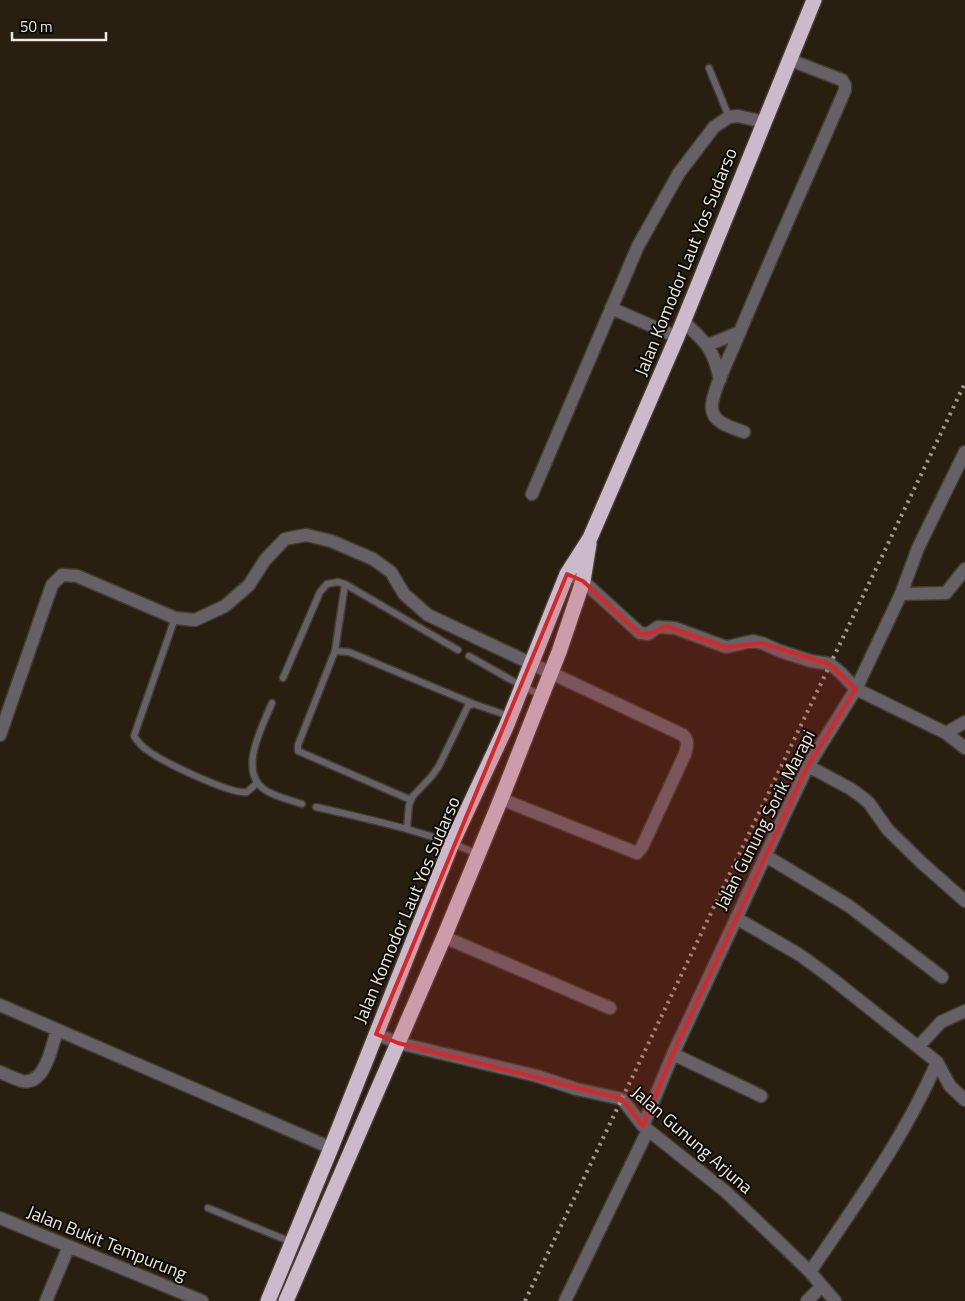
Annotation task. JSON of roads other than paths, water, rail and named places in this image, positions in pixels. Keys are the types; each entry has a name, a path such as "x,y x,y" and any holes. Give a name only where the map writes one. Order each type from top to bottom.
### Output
{"highway":[{"name":"Jalan Komodor Laut Yos Sudarso","path":"268,1301 452,843 510,717 567,574 590,538 677,337 814,0"},
{"name":"Jalan Komodor Laut Yos Sudarso","path":"286,1301 502,799 551,672 583,581 590,538"}],"street":[{"path":"744,432 726,425 716,418 712,409 720,380 845,90 842,80 790,60"},
{"path":"532,494 638,246 678,173 714,127 729,117 738,116 764,122"},
{"path":"611,308 677,337"},
{"path":"683,320 708,345 716,362 720,380"},
{"path":"708,345 740,332"},
{"name":"Jalan Gunung Sorik Marapi","path":"565,1301 646,1128 672,1054 736,918 808,766 856,689 901,594 918,548 965,452"},
{"path":"0,735 52,585 62,575 76,576 175,618 196,620 224,606 249,585 265,560 286,539 306,535 331,541 373,559 391,572 404,594 428,615 683,735 687,739 688,743 685,754 642,847 637,853 502,799"},
{"path":"901,594 946,593 965,569"},
{"path":"567,574 583,581 640,633 648,634 658,627 666,626 726,647 747,642 762,643 811,661 830,664 842,673 856,689 946,733 965,748"},
{"path":"946,733 965,722"},
{"path":"808,766 862,797 869,803 888,830 922,863 965,900"},
{"path":"766,856 849,906 942,977"},
{"path":"736,918 800,955 918,1046 937,1062 950,1086 965,1100"},
{"path":"444,937 610,1008"},
{"path":"0,1005 331,1148"},
{"path":"918,1046 941,1022 965,1011"},
{"path":"0,1072 24,1081 34,1079 43,1071 58,1030"},
{"name":"Jalan Gunung Arjuna","path":"376,1034 398,1043 537,1076 576,1089 622,1099 646,1128 726,1192 810,1272 835,1301"},
{"path":"672,1054 761,1096"},
{"path":"810,1272 894,1145 912,1114 937,1062"},
{"name":"Jalan Bukit Tempurung","path":"0,1218 202,1301"},
{"path":"46,1301 69,1246"},
{"path":"807,1301 822,1286"}],"lane":[{"path":"710,68 729,117"},
{"path":"282,678 323,587 332,583 345,584 458,650"},
{"path":"345,584 335,651 298,750 411,800"},
{"path":"175,618 134,736 138,743 158,758 221,785 243,792 251,790 257,783"},
{"path":"335,651 349,652 510,717"},
{"path":"469,656 542,695"},
{"path":"272,703 253,750 252,764 257,783 273,794 302,804"},
{"path":"407,828 409,805 413,796 439,766 468,706 474,704"},
{"path":"316,808 407,828 452,843 479,855"},
{"path":"208,1208 292,1243"}],"railway":[{"path":"525,1301 965,383"}]}
